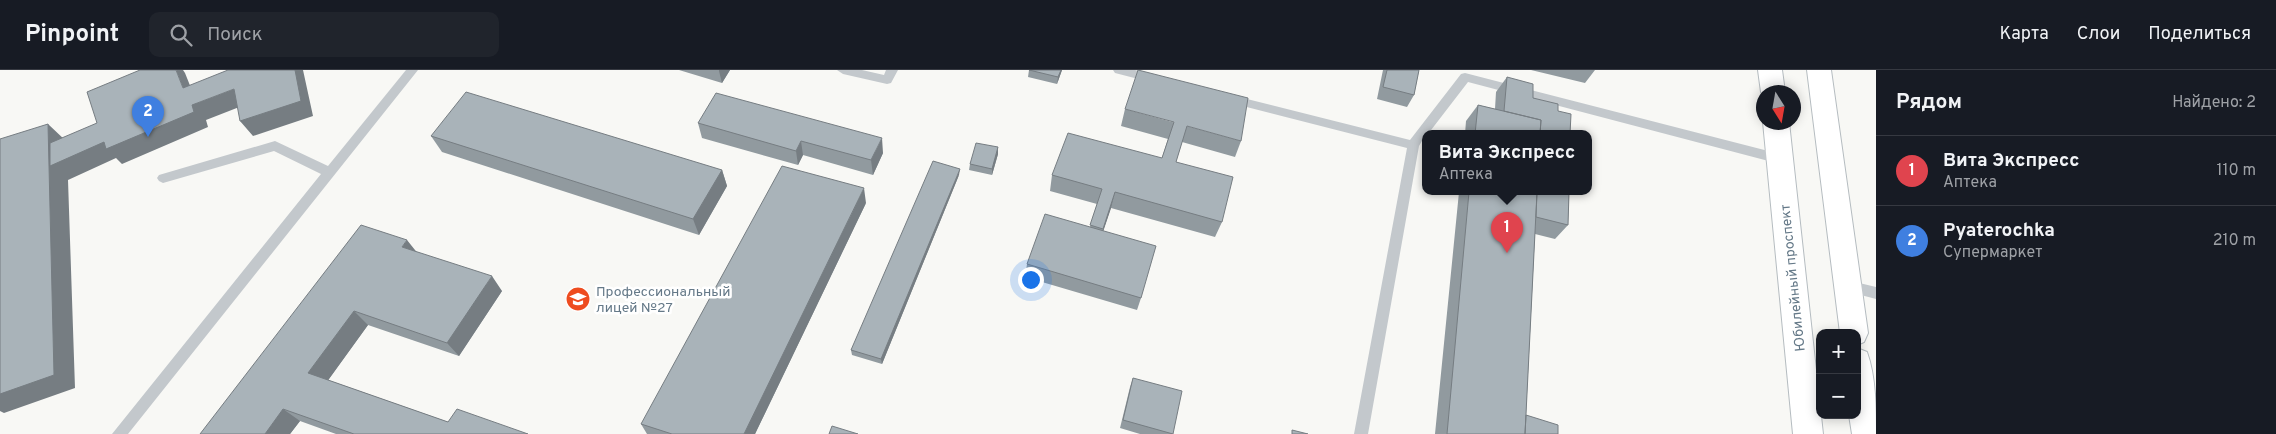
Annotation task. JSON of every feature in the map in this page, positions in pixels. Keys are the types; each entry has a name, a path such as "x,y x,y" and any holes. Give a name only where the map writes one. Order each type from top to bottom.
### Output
{"main road":[{"path":"1770,70 1772,85"},
{"path":"1819,70 1853,329"},
{"name":"Юбилейный проспект","path":"1777,130 1808,434"},
{"path":"1859,374 1867,434"}],"lane":[{"path":"119,434 412,70"},
{"path":"843,70 887,80 892,70"},
{"path":"1119,70 1167,82"},
{"path":"1424,130 1465,74 1780,160"},
{"path":"1224,97 1413,145"},
{"path":"1361,434 1413,145 1422,133"},
{"path":"163,178 275,146 330,173"},
{"path":"1847,286 1876,293"}],"building":[{"path":"140,70 176,70 183,88 228,70 295,70 301,101 240,121 234,89 192,105 194,112 106,149 104,142 50,166 50,143 97,123 87,92"},
{"path":"1029,70 1061,70 1058,77"},
{"path":"1138,70 1248,98 1241,141 1187,126 1176,162 1233,177 1222,222 1115,192 1103,229 1090,225 1102,189 1052,175 1068,133 1162,158 1174,122 1125,109"},
{"path":"1387,70 1419,70 1414,95 1383,87"},
{"path":"1507,77 1533,84 1533,98 1558,104 1558,111 1571,114 1570,130 1540,130 1541,120 1504,111"},
{"path":"466,92 722,170 693,219 431,136"},
{"path":"716,93 882,138 871,160 801,141 796,151 698,123"},
{"path":"1478,105 1541,120 1540,130 1475,130"},
{"path":"48,124 54,375 0,394 0,139"},
{"path":"976,143 998,147 992,169 970,164"},
{"path":"933,161 960,169 881,359 851,350"},
{"path":"782,166 864,188 744,434 672,434 641,424"},
{"path":"1469,195 1537,195 1525,434 1447,434"},
{"path":"1537,195 1569,195 1568,225 1536,217"},
{"path":"1045,214 1156,246 1141,298 1027,264"},
{"path":"361,225 407,240 402,247 492,276 447,343 354,311 308,373 448,422 457,409 528,434 354,434 283,409 265,434 200,434"},
{"path":"1133,378 1182,391 1173,434 1123,420"},
{"path":"1526,415 1558,425 1558,434 1525,434"},
{"path":"832,426 858,434 829,434"},
{"path":"1292,430 1308,434 1292,434"}],"place":[{"name":"Pyaterochka","path":"148,137"},
{"name":"Вита Экспресс","path":"1507,253"},
{"name":"Профессиональный лицей №27","path":"578,299"}]}
